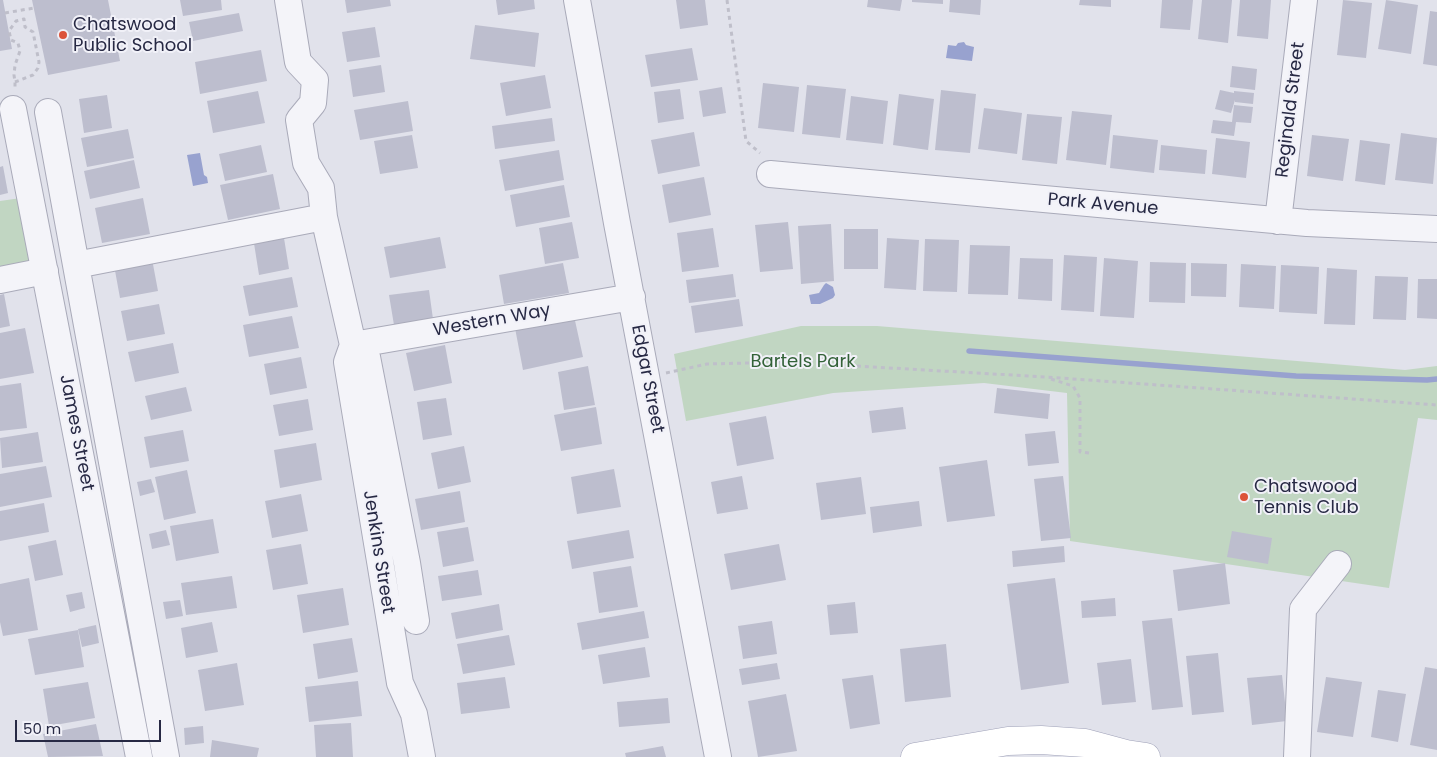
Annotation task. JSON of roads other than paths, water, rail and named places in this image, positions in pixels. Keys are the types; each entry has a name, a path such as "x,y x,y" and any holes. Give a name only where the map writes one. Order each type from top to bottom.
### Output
{"main road":[{"path":"916,757 1008,741 1042,740 1085,743 1146,757"}],"street":[{"name":"Jenkins Street","path":"288,0 298,62 314,80 313,103 299,120 306,163 321,188 324,217 353,345 347,362 400,683 414,714 422,757"},
{"name":"Edgar Street","path":"577,0 718,757"},
{"name":"Reginald Street","path":"1278,221 1304,0"},
{"name":"James Street","path":"13,109 139,757"},
{"name":"James Street","path":"48,112 166,757"},
{"name":"Park Avenue","path":"770,174 1278,221 1437,229"},
{"path":"76,265 324,217"},
{"path":"0,280 45,272"},
{"name":"Western Way","path":"353,345 632,297"},
{"name":"Jenkins Street","path":"353,345 367,357 416,621"},
{"path":"1297,757 1303,609 1338,564"}],"water":[{"path":"964,42 966,45 974,47 972,61 946,58 948,45 956,46 958,43"},
{"path":"200,153 204,175 207,177 208,183 193,186 187,155"},
{"path":"826,283 833,287 835,295 833,298 820,304 811,304 809,295 819,293"}],"waterway":[{"path":"969,351 1296,376 1437,379"}],"place":[{"name":"Chatswood Public School","path":"63,35"},
{"name":"Chatswood Tennis Club","path":"1244,497"}],"park label":[{"name":"Bartels Park","path":"803,362"}]}
